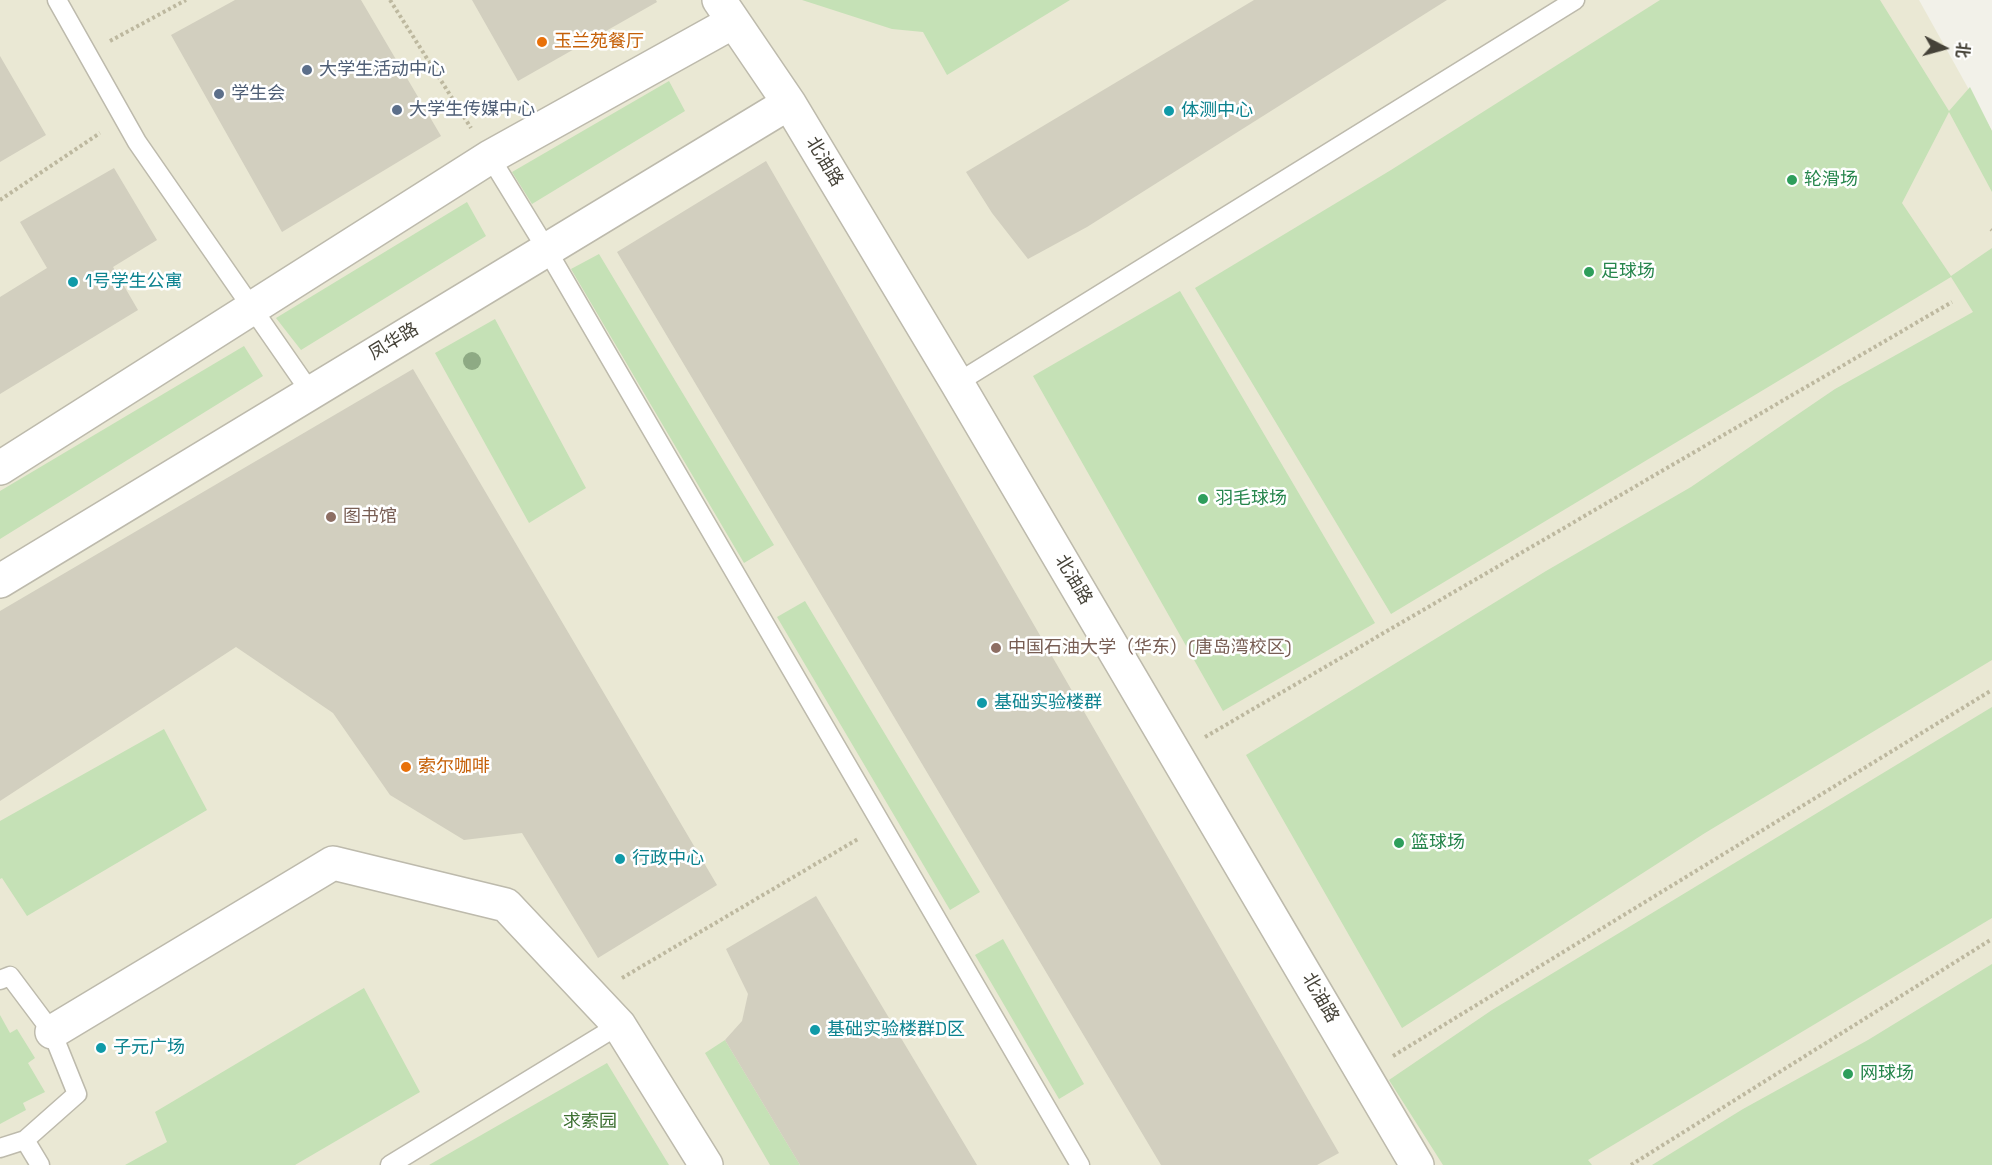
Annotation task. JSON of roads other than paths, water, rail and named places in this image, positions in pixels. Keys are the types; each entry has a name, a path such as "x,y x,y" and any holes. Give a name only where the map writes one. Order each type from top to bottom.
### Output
{"street":[{"name":"北油路","path":"726,11 789,103 957,383 1417,1165"},
{"path":"0,468 489,157 726,11"},
{"name":"凤华路","path":"0,580 789,103"},
{"path":"52,1032 333,863 506,905 590,997 619,1025 706,1165"}],"lane":[{"path":"57,0 123,117 251,309 311,393"},
{"path":"957,383 1575,0"},
{"path":"489,157 547,250 1080,1165"},
{"path":"0,980 10,976 52,1032 77,1094 25,1140 0,1148"},
{"path":"390,1165 619,1025"},
{"path":"25,1140 40,1165"}],"place":[{"name":"玉兰苑餐厅","path":"542,42"},
{"name":"大学生活动中心","path":"307,70"},
{"name":"学生会","path":"219,94"},
{"name":"大学生传媒中心","path":"397,110"},
{"name":"体测中心","path":"1169,111"},
{"name":"轮滑场","path":"1792,180"},
{"name":"足球场","path":"1589,272"},
{"name":"1号学生公寓","path":"73,282"},
{"name":"羽毛球场","path":"1203,499"},
{"name":"图书馆","path":"331,517"},
{"name":"中国石油大学（华东）(唐岛湾校区)","path":"996,648"},
{"name":"基础实验楼群","path":"982,703"},
{"name":"索尔咖啡","path":"406,767"},
{"name":"篮球场","path":"1399,843"},
{"name":"行政中心","path":"620,859"},
{"name":"基础实验楼群D区","path":"815,1030"},
{"name":"子元广场","path":"101,1048"},
{"name":"网球场","path":"1848,1074"}],"park label":[{"name":"求索园","path":"590,1122"}]}
